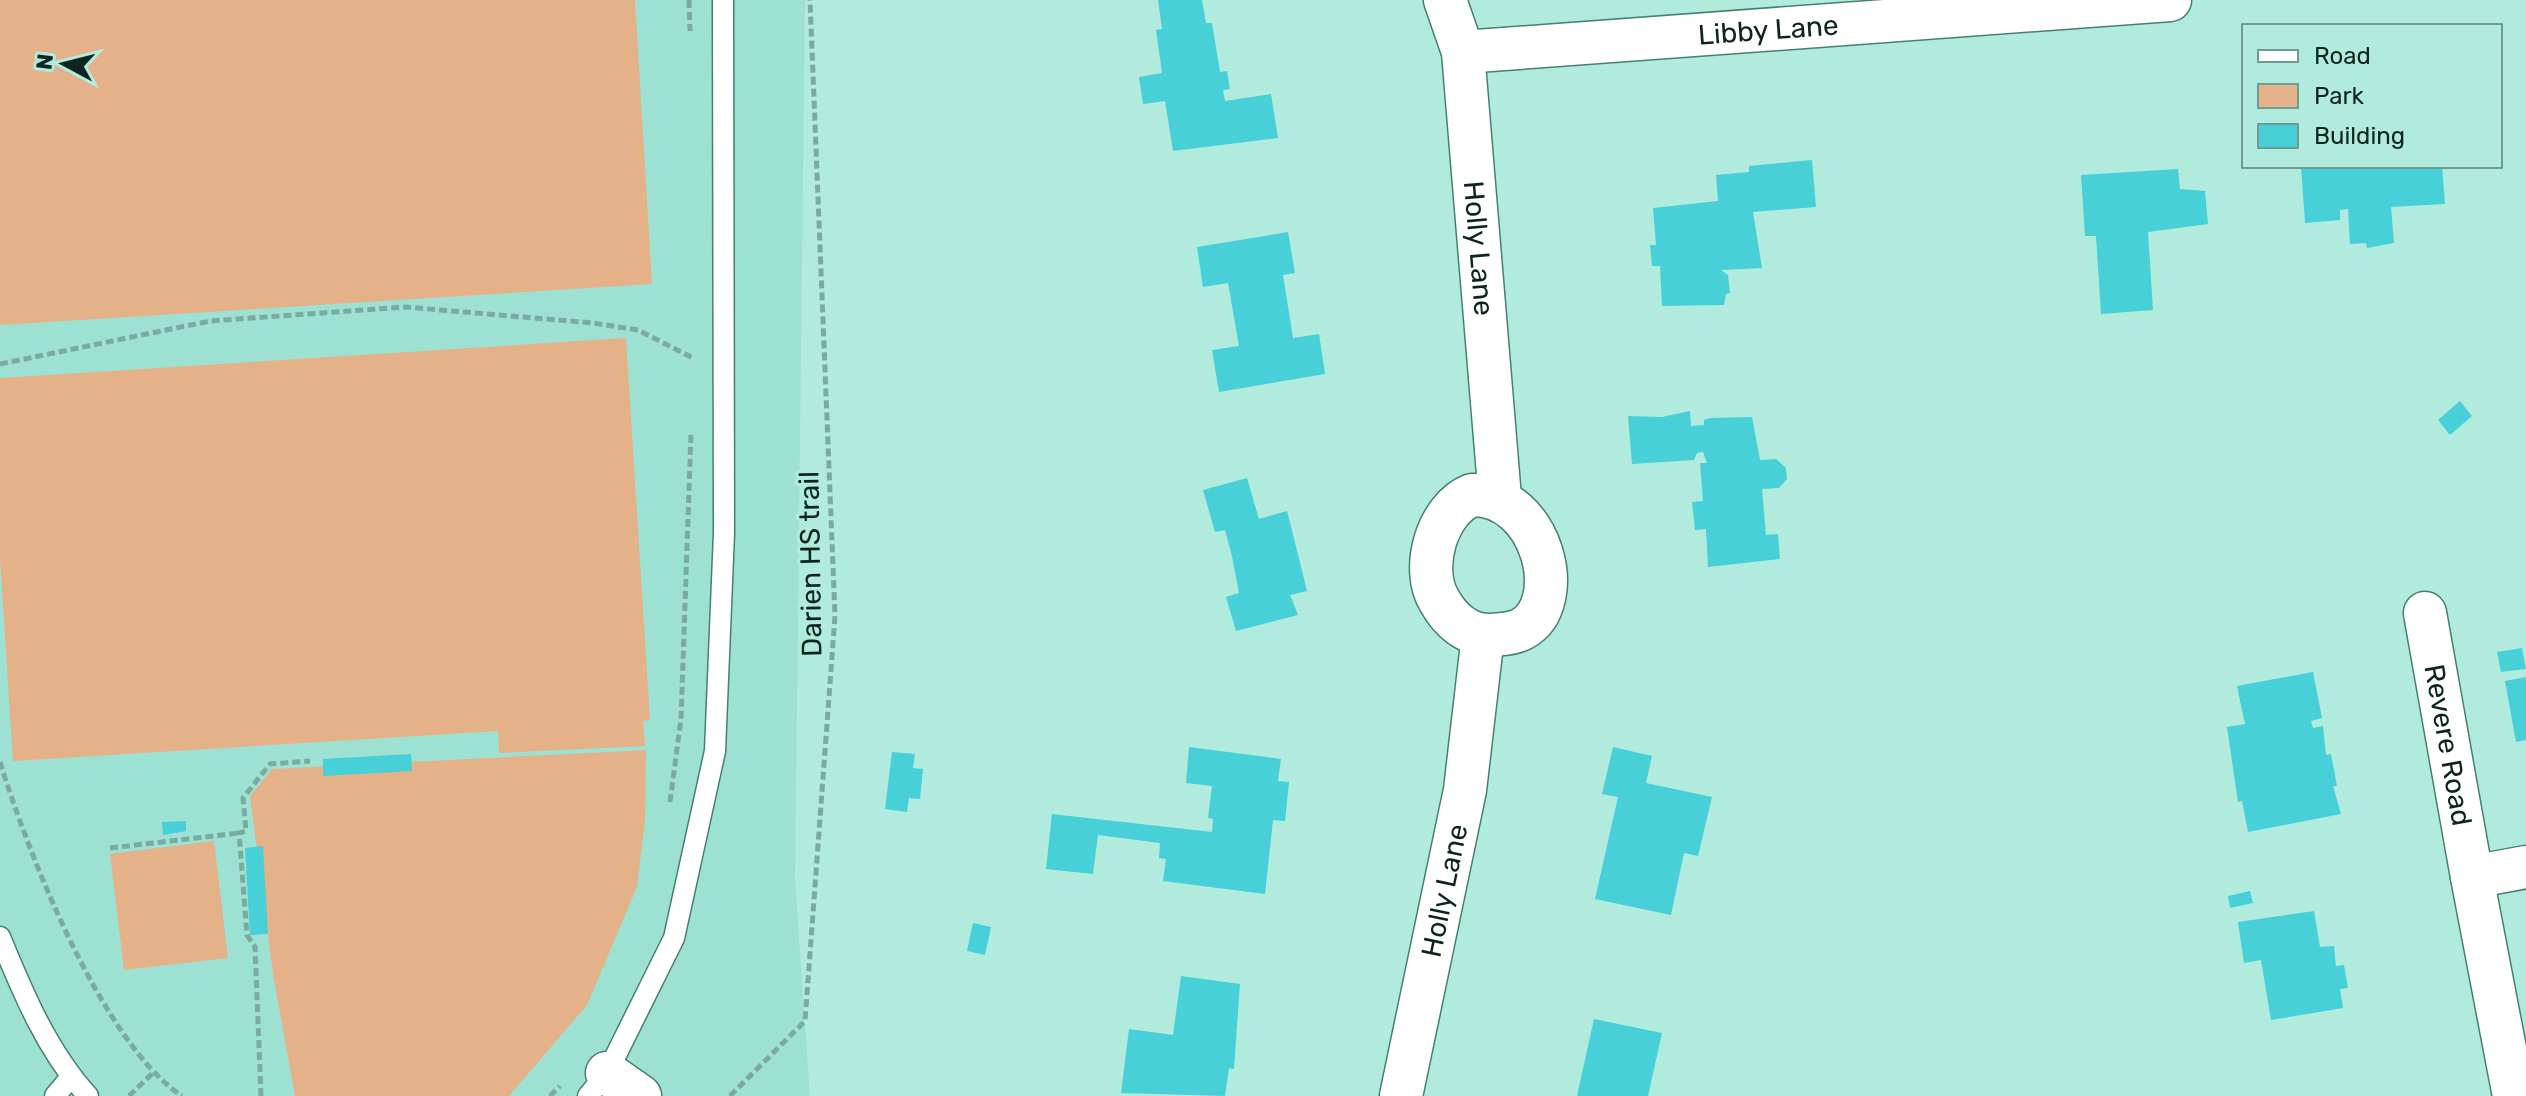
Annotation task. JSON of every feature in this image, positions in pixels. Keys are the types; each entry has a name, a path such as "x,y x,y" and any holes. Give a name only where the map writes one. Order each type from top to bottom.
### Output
{"street":[{"name":"Holly Lane","path":"1445,0 1463,52 1500,498"},
{"name":"Libby Lane","path":"1463,52 2170,0"},
{"path":"1472,495 1500,498 1531,525 1542,549 1543,589 1533,620 1521,630 1483,635 1461,628 1446,612 1433,590 1432,566 1443,521 1457,501 1472,495"},
{"name":"Revere Road","path":"2425,613 2514,1096"},
{"name":"Holly Lane","path":"1401,1096 1465,790 1483,635"},
{"path":"2472,877 2526,867"}],"lane":[{"path":"601,1085 674,938 715,751 724,533 723,0"},
{"path":"0,937 27,1003 71,1077 88,1096"},
{"path":"55,1096 71,1077"}],"path":[{"path":"689,0 691,44"},
{"name":"Darien HS trail","path":"730,1096 805,1021 835,616 810,0"},
{"path":"0,364 210,321 405,307 593,323 638,330 667,348 693,358"},
{"path":"693,343 693,374"},
{"path":"670,808 681,719 691,421"},
{"path":"110,848 246,831 243,798 270,764 310,761"},
{"path":"0,762 50,895 116,1023 155,1071 182,1096"},
{"path":"239,833 247,935 255,947 261,1096"},
{"path":"129,1096 155,1071"},
{"path":"550,1096 601,1085"}],"shaded area":[{"path":"0,0 805,0 795,880 810,1096 0,1096"}],"green space":[{"path":"0,0 635,0 652,284 0,325"},
{"path":"626,338 650,720 643,721 645,746 499,753 498,731 13,761 0,558 0,378"},
{"path":"646,750 645,821 637,887 587,1005 509,1096 295,1096 273,974 250,796 272,769"},
{"path":"214,841 228,958 124,970 110,854"}],"building":[{"path":"1158,0 1202,0 1206,23 1212,23 1220,72 1227,71 1230,89 1223,90 1225,101 1271,94 1278,138 1173,151 1165,101 1143,104 1139,77 1162,73 1156,30 1162,29"},
{"path":"1812,160 1816,207 1753,212 1762,268 1721,270 1728,275 1730,293 1726,294 1724,305 1662,306 1660,266 1652,266 1650,245 1656,245 1653,208 1718,201 1716,175 1749,172 1749,166"},
{"path":"2301,168 2442,168 2445,204 2391,207 2394,243 2367,248 2366,243 2350,244 2348,209 2340,210 2340,220 2305,223"},
{"path":"2178,169 2180,189 2205,191 2208,224 2148,232 2153,310 2101,314 2096,236 2085,236 2081,175"},
{"path":"1288,232 1295,273 1283,275 1293,338 1319,334 1325,374 1219,392 1212,350 1239,346 1228,283 1203,287 1197,247"},
{"path":"2460,401 2472,416 2450,435 2438,420"},
{"path":"1690,411 1691,426 1704,425 1704,420 1710,418 1752,417 1760,460 1776,459 1786,468 1787,479 1779,488 1762,489 1766,535 1778,534 1780,559 1708,567 1706,529 1695,530 1692,502 1703,501 1700,463 1707,463 1703,452 1697,453 1694,460 1632,464 1628,416 1662,417"},
{"path":"1247,478 1259,519 1287,511 1307,591 1290,595 1298,615 1236,631 1226,597 1239,593 1232,556 1225,530 1215,532 1203,490"},
{"path":"2522,648 2526,669 2501,672 2497,652"},
{"path":"2313,672 2322,718 2311,721 2313,728 2323,726 2326,755 2331,754 2337,786 2333,786 2341,814 2248,832 2242,801 2238,802 2227,727 2245,724 2237,686"},
{"path":"2526,677 2526,740 2516,742 2505,681"},
{"path":"1189,747 1281,759 1278,781 1289,782 1285,821 1273,820 1265,894 1163,881 1166,859 1159,858 1160,843 1098,835 1093,874 1046,869 1052,814 1212,832 1213,819 1208,818 1212,786 1186,783"},
{"path":"1613,747 1652,756 1646,783 1712,797 1698,856 1684,853 1671,915 1595,899 1618,797 1602,794"},
{"path":"892,752 915,754 913,768 923,769 920,799 909,798 907,812 885,809"},
{"path":"411,754 412,771 323,776 323,759"},
{"path":"186,821 186,831 163,835 162,822"},
{"path":"263,846 268,934 250,935 245,848"},
{"path":"2250,891 2253,903 2230,908 2228,896"},
{"path":"2314,911 2320,947 2334,946 2336,966 2344,965 2348,988 2340,989 2343,1008 2271,1020 2261,960 2244,963 2238,922"},
{"path":"973,923 991,927 985,955 967,951"},
{"path":"1181,976 1240,984 1234,1069 1229,1068 1225,1096 1121,1093 1129,1029 1173,1035"},
{"path":"1594,1019 1662,1033 1648,1096 1577,1096"}]}
